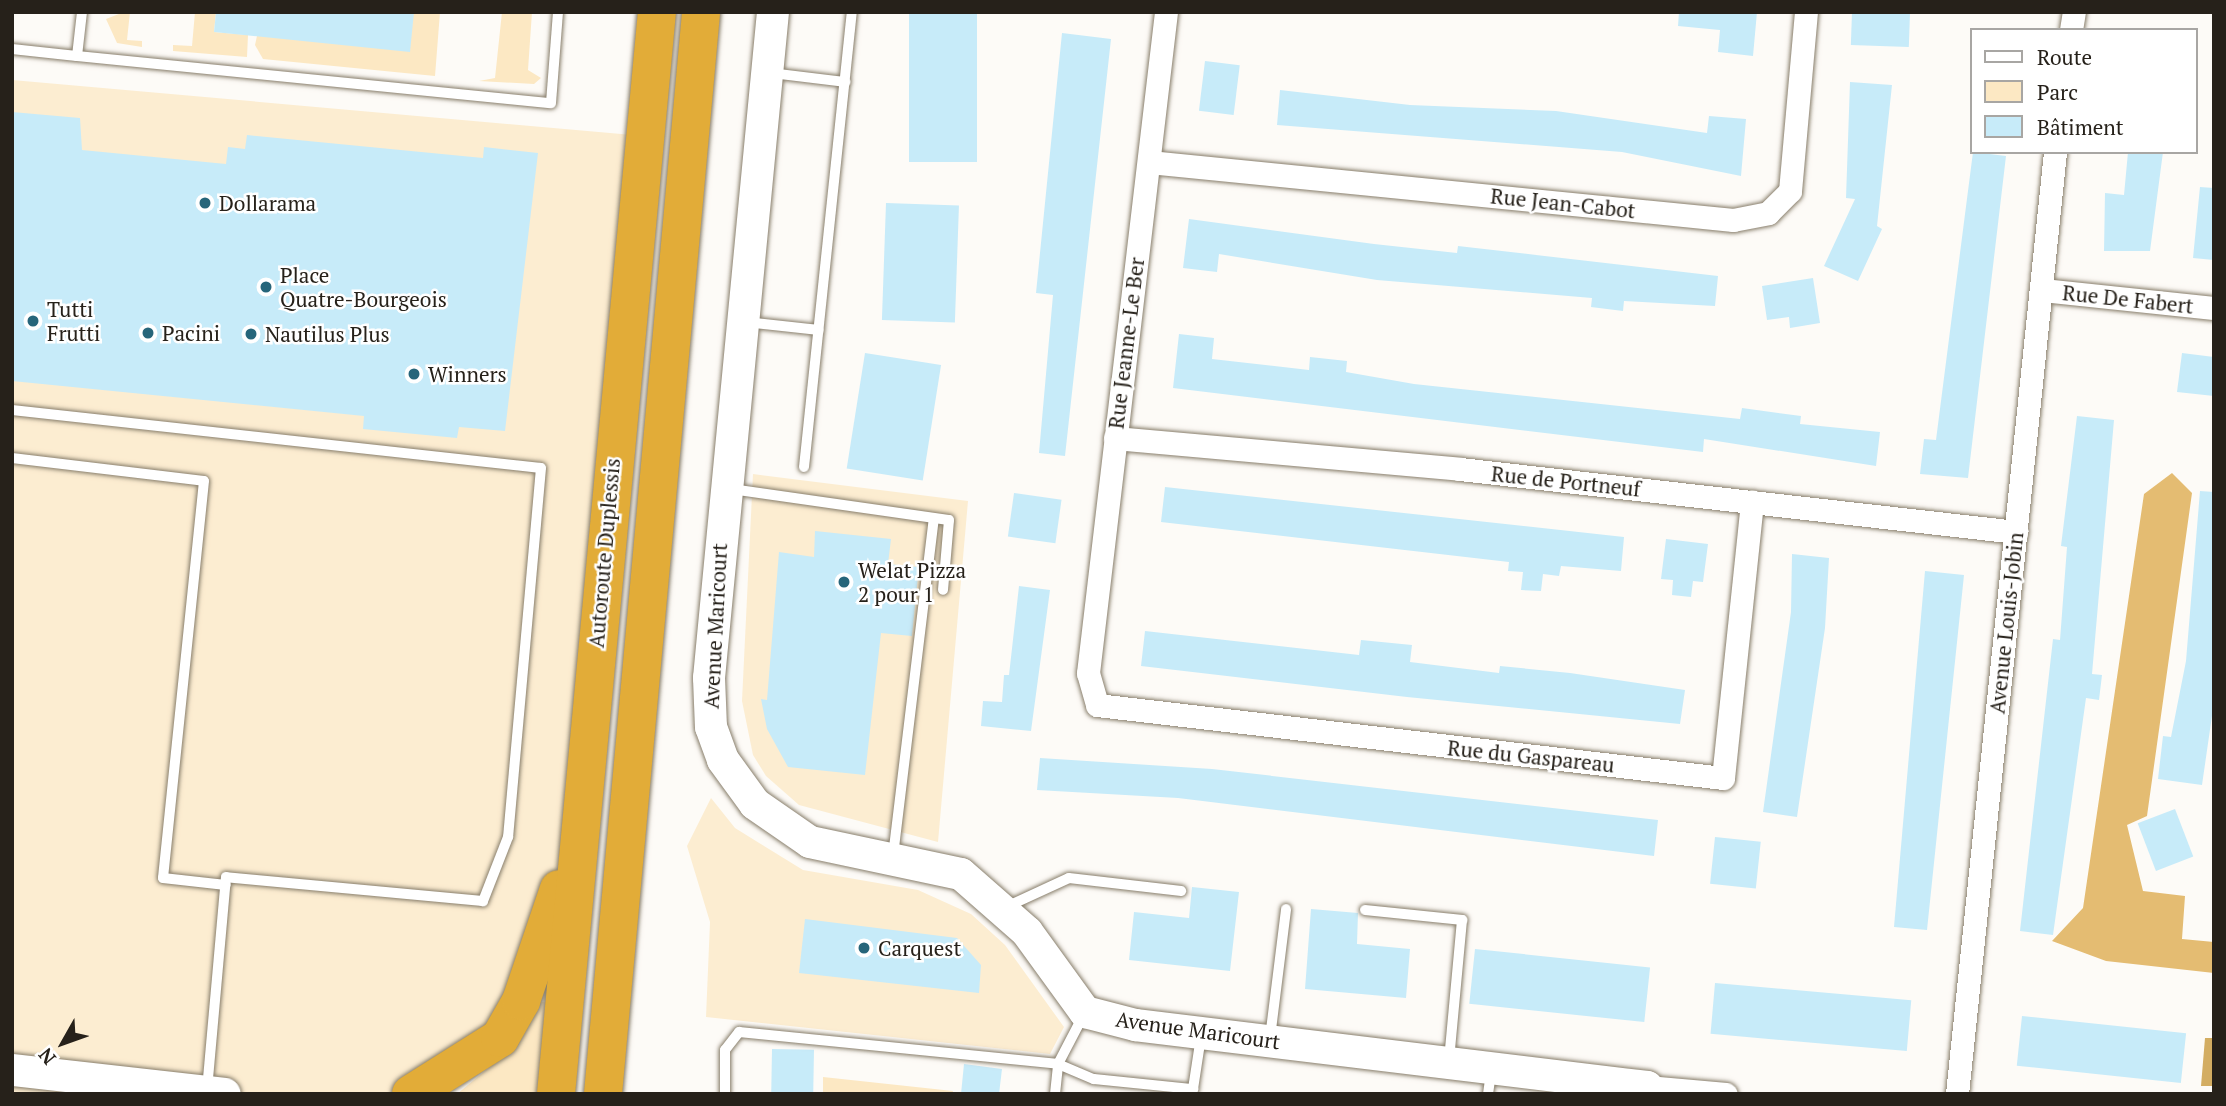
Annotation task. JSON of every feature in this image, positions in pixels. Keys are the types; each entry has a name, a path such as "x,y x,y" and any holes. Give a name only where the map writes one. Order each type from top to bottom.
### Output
{"highway":[{"name":"Autoroute Duplessis","path":"556,1094 578,827 657,12"},
{"path":"603,1094 703,21"},
{"path":"411,1094 500,1038 521,1000 578,827"}],"street":[{"name":"Avenue Maricourt","path":"773,12 724,488 709,678 710,727 723,760 755,804 810,842 961,874 1004,909 1085,1012 1202,1033 1449,1062 1490,1080 1726,1094"},
{"name":"Rue Jeanne-Le Ber","path":"1088,673 1166,12"},
{"name":"Rue Jean-Cabot","path":"1149,162 1733,220 1768,213 1790,191 1805,12"},
{"name":"Avenue Louis-Jobin","path":"1957,1094 2055,154"},
{"name":"Rue De Fabert","path":"2042,290 2214,308"},
{"name":"Rue de Portneuf","path":"1115,438 1752,502 2016,532"},
{"name":"Rue du Gaspareau","path":"1088,673 1090,695 1108,708 1723,778 1752,502"},
{"path":"12,1070 216,1093"}],"lane":[{"path":"77,56 82,12"},
{"path":"12,49 551,103 558,12"},
{"path":"804,467 852,12"},
{"path":"768,72 845,82"},
{"path":"743,322 819,330"},
{"path":"12,411 541,468 508,836 483,901 226,877 216,1093"},
{"path":"12,458 204,481 163,878 226,885"},
{"path":"724,488 949,520 943,590"},
{"path":"892,859 920,658 934,518"},
{"path":"1004,909 1069,878 1181,891"},
{"path":"1270,1041 1286,909"},
{"path":"1365,909 1462,920 1449,1062"},
{"path":"1055,1094 1058,1064 1085,1012"},
{"path":"725,1094 725,1050 739,1032 1058,1064 1094,1079 1193,1089 1202,1033"}],"shaded area":[{"path":"12,80 644,136 578,827 521,1001 411,1094 12,1094"},
{"path":"2172,473 2192,493 2147,816 2127,825 2143,891 2185,896 2182,939 2214,942 2214,973 2106,961 2052,941 2083,908 2144,494"},
{"path":"753,474 968,501 938,842 799,805 766,776 753,755 742,701"},
{"path":"711,798 735,828 803,870 918,890 971,914 1005,945 1064,1027 1050,1054 706,1017 710,922 687,846"},
{"path":"2205,1038 2214,1038 2214,1086 2201,1086"}],"green space":[{"path":"130,12 127,40 142,41 142,47 117,43 106,19"},
{"path":"195,12 216,12 214,32 248,35 247,57 173,51 173,45 192,46"},
{"path":"414,12 440,12 435,76 263,59 255,45 257,36"},
{"path":"502,12 532,12 528,70 541,78 534,84 479,81 495,78"},
{"path":"538,1001 548,1003 540,1094 457,1094 491,1066"},
{"path":"823,1077 953,1091 952,1094 823,1094"}],"building":[{"path":"216,12 414,12 410,52 214,32"},
{"path":"909,12 977,12 977,162 909,162"},
{"path":"1679,12 1757,12 1753,56 1718,52 1720,30 1678,26"},
{"path":"1852,12 1910,14 1909,47 1851,45"},
{"path":"1062,33 1111,39 1065,456 1039,453 1053,295 1036,293"},
{"path":"1205,61 1240,65 1234,115 1199,111"},
{"path":"1850,82 1892,85 1877,226 1882,229 1858,281 1824,266 1855,199 1846,198"},
{"path":"1280,90 1410,105 1556,111 1707,133 1709,116 1746,119 1741,176 1622,152 1277,125"},
{"name":"Place Quatre-Bourgeois","path":"12,112 80,118 82,150 226,164 228,147 245,149 247,135 483,158 484,147 538,153 505,431 459,427 457,438 363,429 364,416 12,381"},
{"path":"1973,154 2006,156 1968,478 1920,474 1924,439 1936,440"},
{"path":"2128,154 2163,154 2150,251 2104,251 2105,193 2124,195"},
{"path":"2200,187 2214,188 2214,260 2193,258"},
{"path":"886,203 959,206 955,322 882,320"},
{"path":"1189,219 1457,253 1458,246 1718,276 1715,306 1624,301 1623,311 1591,307 1592,298 1377,280 1219,254 1217,272 1183,268"},
{"path":"1813,278 1820,323 1790,328 1789,317 1767,320 1762,286"},
{"path":"1179,334 1214,338 1212,359 1309,370 1310,357 1347,361 1346,372 1414,384 1740,419 1742,408 1801,416 1800,424 1880,432 1876,466 1704,439 1703,452 1173,388"},
{"path":"865,353 941,365 923,481 847,469"},
{"path":"2182,353 2214,357 2214,396 2177,392"},
{"path":"2077,416 2114,420 2092,674 2102,675 2099,700 2086,698 2053,935 2020,931 2053,639 2060,640 2067,547 2061,546"},
{"path":"1165,487 1624,537 1621,571 1561,566 1559,576 1543,574 1541,591 1521,590 1523,572 1508,571 1509,562 1161,522"},
{"path":"2200,491 2214,492 2214,702 2202,785 2158,779 2163,736 2171,737 2186,661"},
{"path":"1014,493 1062,500 1055,543 1008,537"},
{"path":"815,531 891,539 888,564 919,567 912,636 881,633 865,775 788,767 767,729 761,699 767,700 779,552 814,557"},
{"path":"1666,539 1708,544 1703,582 1693,581 1691,597 1672,595 1673,580 1661,579"},
{"path":"1792,554 1829,558 1825,628 1797,817 1763,812 1791,612"},
{"path":"1925,571 1964,575 1927,930 1894,927"},
{"path":"1019,586 1050,590 1031,731 981,726 983,701 1002,702 1004,675 1009,675"},
{"path":"1145,631 1359,655 1361,640 1412,645 1410,662 1499,673 1500,666 1570,673 1685,690 1680,724 1407,697 1141,666"},
{"path":"1040,758 1212,769 1658,820 1654,856 1178,798 1037,790"},
{"path":"2175,809 2193,857 2156,871 2138,823"},
{"path":"1715,837 1761,842 1756,889 1710,884"},
{"path":"1192,887 1239,892 1230,971 1129,960 1134,912 1189,918"},
{"path":"1311,909 1358,913 1357,944 1410,949 1406,998 1305,989"},
{"path":"805,919 957,938 981,965 979,993 799,973"},
{"path":"1475,949 1650,967 1644,1022 1469,1004"},
{"path":"1715,983 1911,1000 1907,1051 1711,1034"},
{"path":"2022,1016 2186,1033 2181,1083 2017,1066"},
{"path":"772,1049 814,1050 813,1094 771,1094"},
{"path":"964,1064 1002,1069 999,1094 961,1094"}],"place":[{"name":"Dollarama","path":"205,203"},
{"name":"Place Quatre-Bourgeois","path":"266,287"},
{"name":"Tutti Frutti","path":"33,321"},
{"name":"Pacini","path":"148,333"},
{"name":"Nautilus Plus","path":"251,334"},
{"name":"Winners","path":"414,374"},
{"name":"Welat Pizza 2 pour 1","path":"844,582"},
{"name":"Carquest","path":"864,948"}]}
